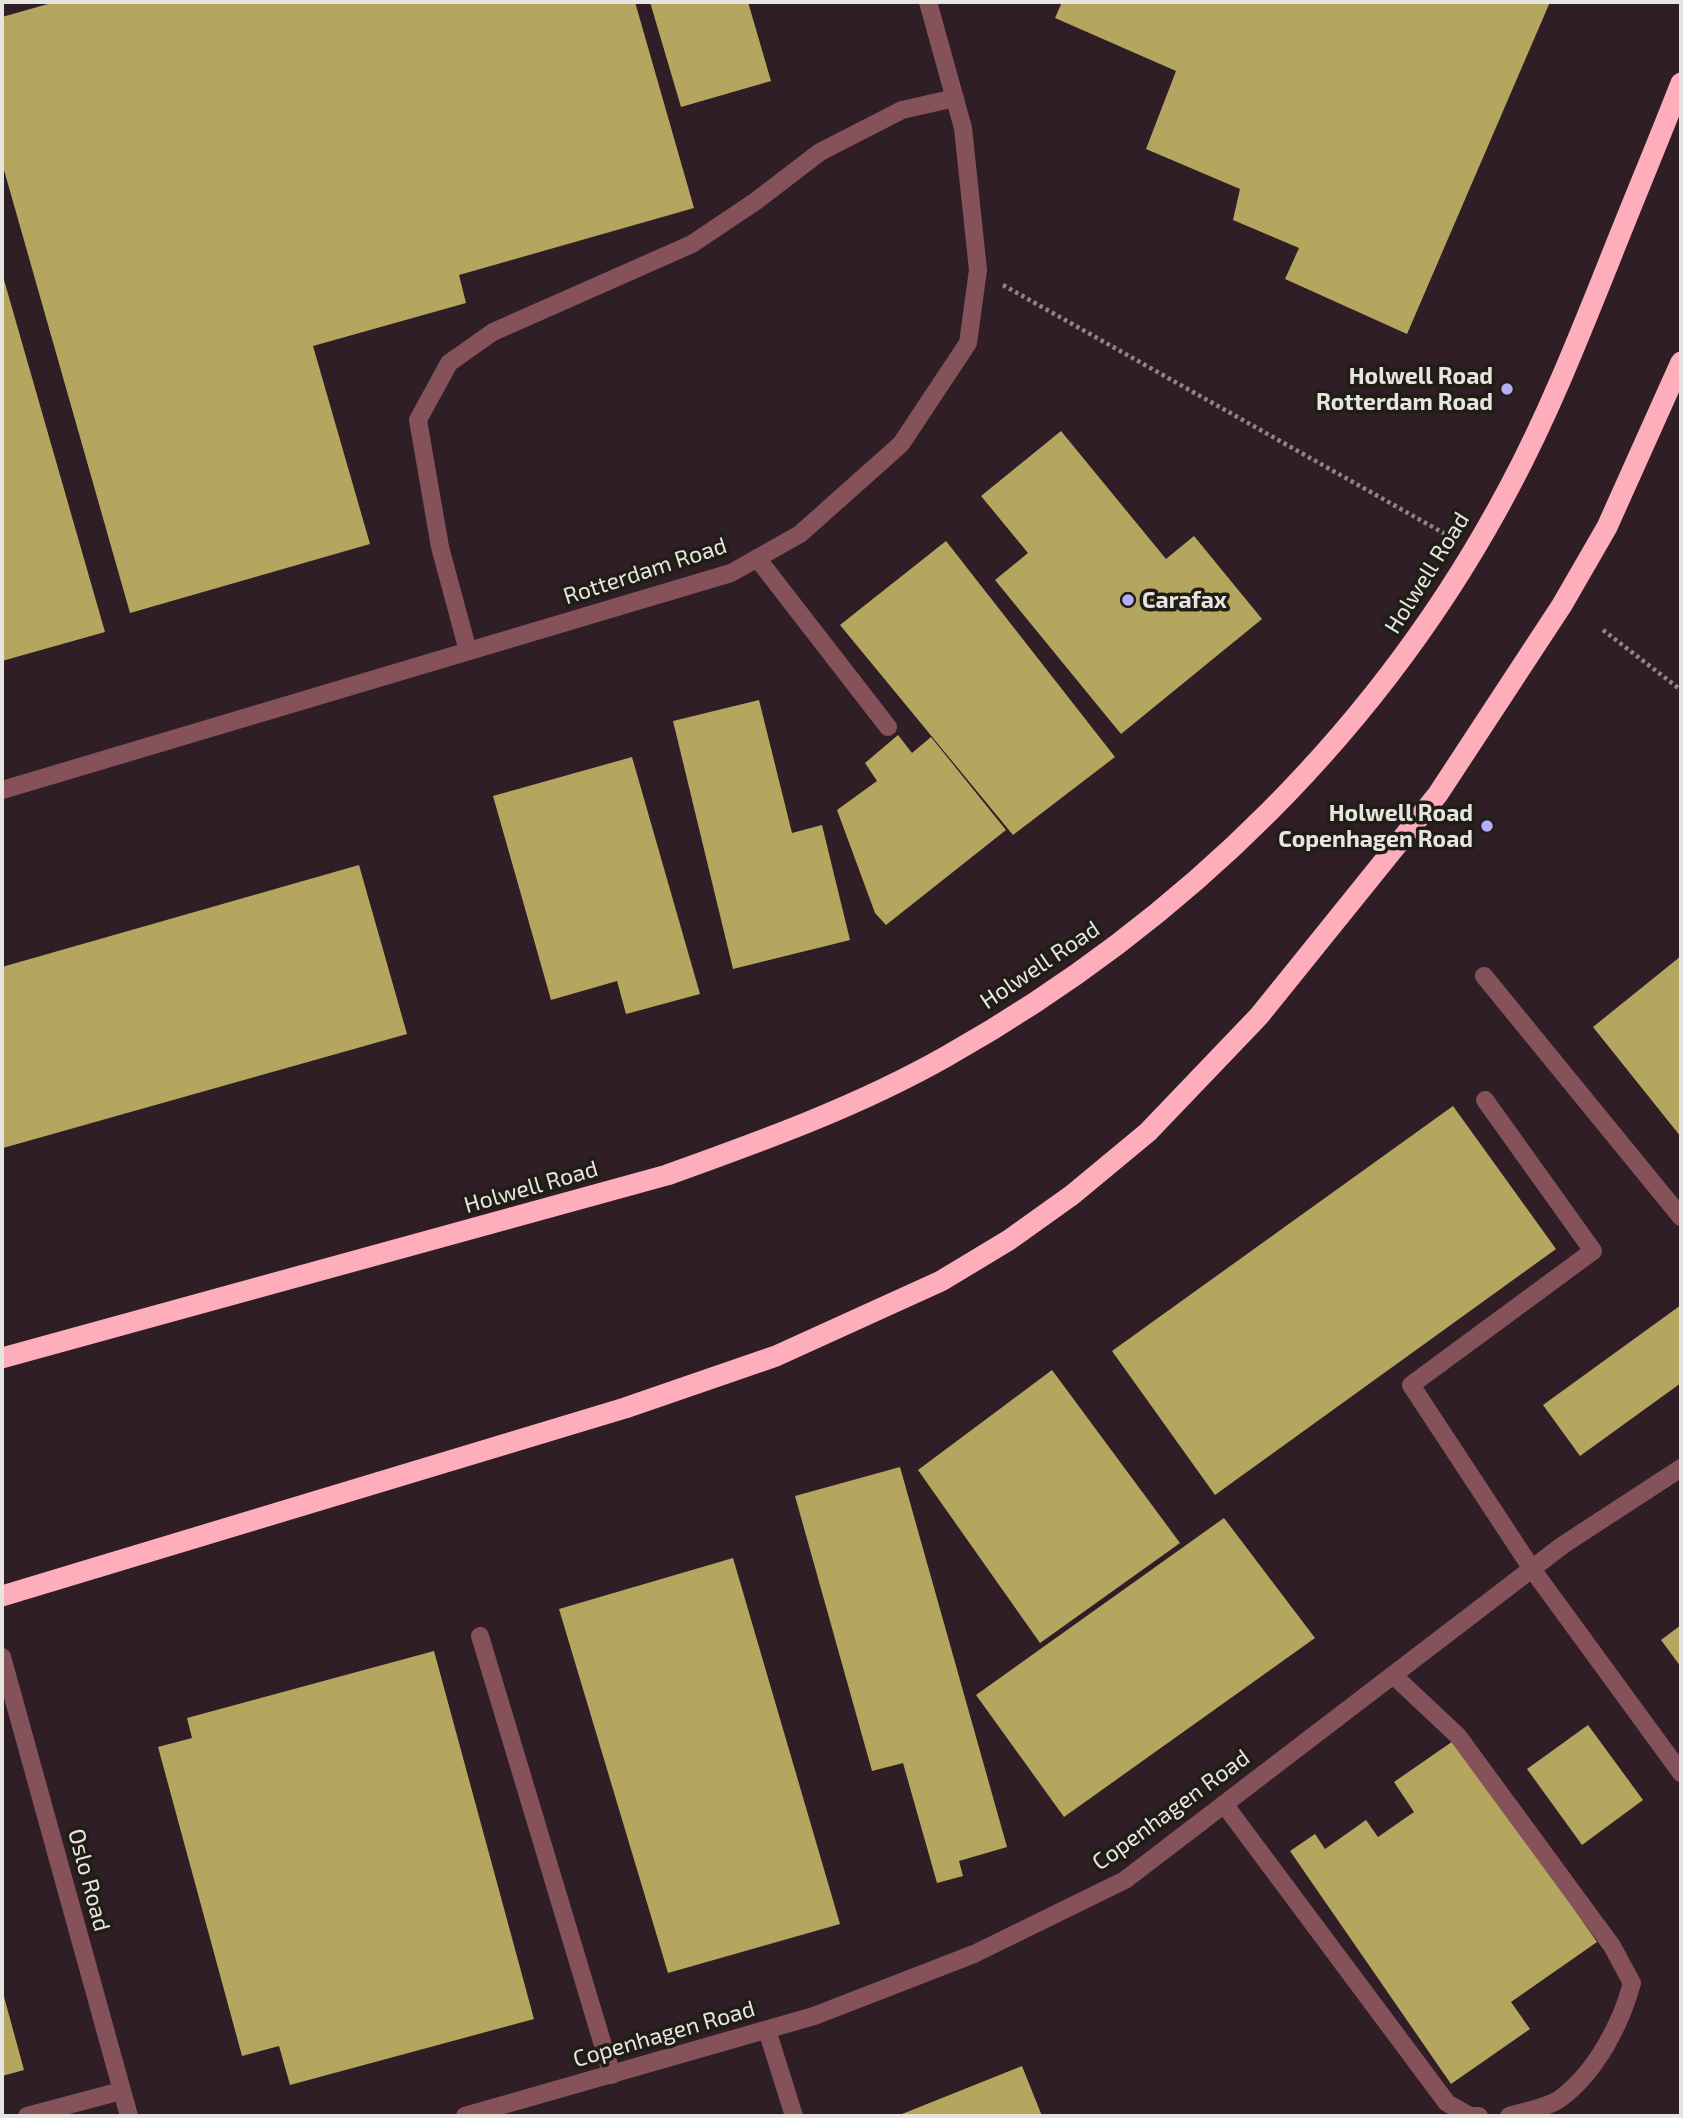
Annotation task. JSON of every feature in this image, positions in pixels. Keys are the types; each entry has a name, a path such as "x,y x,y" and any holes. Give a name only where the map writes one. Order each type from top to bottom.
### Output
{"highway":[{"name":"Holwell Road","path":"2,1358 667,1175 770,1139 945,1058 1028,1008 1108,952 1172,902 1290,791 1341,737 1388,679 1442,603 1511,484 1546,412 1681,83"},
{"path":"2,1596 625,1408 776,1356 941,1281 1009,1240 1072,1195 1148,1132 1259,1016 1438,794 1562,605 1607,527 1681,362"}],"street":[{"name":"Rotterdam Road","path":"2,790 730,573 800,534 901,444 968,343 978,270 963,128 928,2"},
{"path":"468,651 440,547 418,420 449,363 493,332 692,244 756,201 820,152 902,110 955,98"},
{"path":"757,558 888,727"},
{"path":"1484,976 1681,1217"},
{"path":"1485,1100 1593,1251 1411,1385 1532,1569 1681,1773"},
{"name":"Copenhagen Road","path":"465,2116 814,2017 974,1954 1125,1880 1532,1569 1681,1468"},
{"path":"480,1636 612,2075"},
{"name":"Oslo Road","path":"2,1657 129,2116"},
{"path":"1393,1675 1458,1736 1612,1946 1632,1983 1623,2015 1587,2072 1559,2100 1509,2116"},
{"path":"1224,1804 1447,2103 1470,2116 1479,2116"},
{"path":"767,2030 794,2116"},
{"path":"27,2116 121,2091"}],"path":[{"path":"978,270 1455,539"},
{"path":"1603,630 1681,690"}],"shaded area":[{"path":"2,2 1681,2 1681,2116 2,2116"}],"building":[{"path":"55,2 635,2 694,208 459,275 466,303 313,346 370,544 130,613 2,163 2,17"},
{"path":"650,2 748,2 771,81 681,107"},
{"path":"1062,2 1550,2 1407,334 1285,279 1299,248 1233,220 1240,189 1146,149 1176,71 1055,18"},
{"path":"2,273 105,632 2,661"},
{"name":"Carafax","path":"1061,431 1166,559 1194,536 1262,619 1121,734 995,580 1028,553 981,496"},
{"path":"946,541 1115,757 1013,835 840,625"},
{"path":"759,700 792,833 822,825 850,940 733,969 673,721"},
{"path":"898,735 912,753 931,737 1006,830 886,925 875,913 837,810 877,781 865,763"},
{"path":"632,757 700,994 626,1014 617,981 551,1000 493,796"},
{"path":"359,865 407,1034 3,1148 2,967"},
{"path":"1681,956 1681,1137 1593,1027"},
{"path":"1453,1106 1556,1249 1215,1495 1112,1351"},
{"path":"1681,1305 1681,1383 1580,1456 1543,1405"},
{"path":"1052,1370 1180,1543 1040,1643 918,1470"},
{"path":"900,1467 1007,1847 959,1861 963,1876 937,1883 903,1763 872,1771 795,1496"},
{"path":"1224,1518 1315,1638 1064,1817 976,1695"},
{"path":"733,1558 840,1924 668,1973 559,1609"},
{"path":"1681,1625 1681,1667 1661,1640"},
{"path":"434,1651 534,2019 290,2085 279,2046 242,2056 158,1747 192,1738 187,1718"},
{"path":"1588,1725 1643,1800 1582,1845 1527,1769"},
{"path":"1456,1739 1597,1942 1511,2002 1530,2029 1451,2084 1290,1851 1315,1834 1325,1849 1366,1820 1378,1837 1414,1812 1394,1782"},
{"path":"2,1994 24,2070 2,2076"},
{"path":"1022,2066 1042,2116 897,2116"}],"place":[{"name":"Holwell Road Rotterdam Road","path":"1507,389"},
{"name":"Carafax","path":"1128,600"},
{"name":"Holwell Road Copenhagen Road","path":"1487,826"}]}
